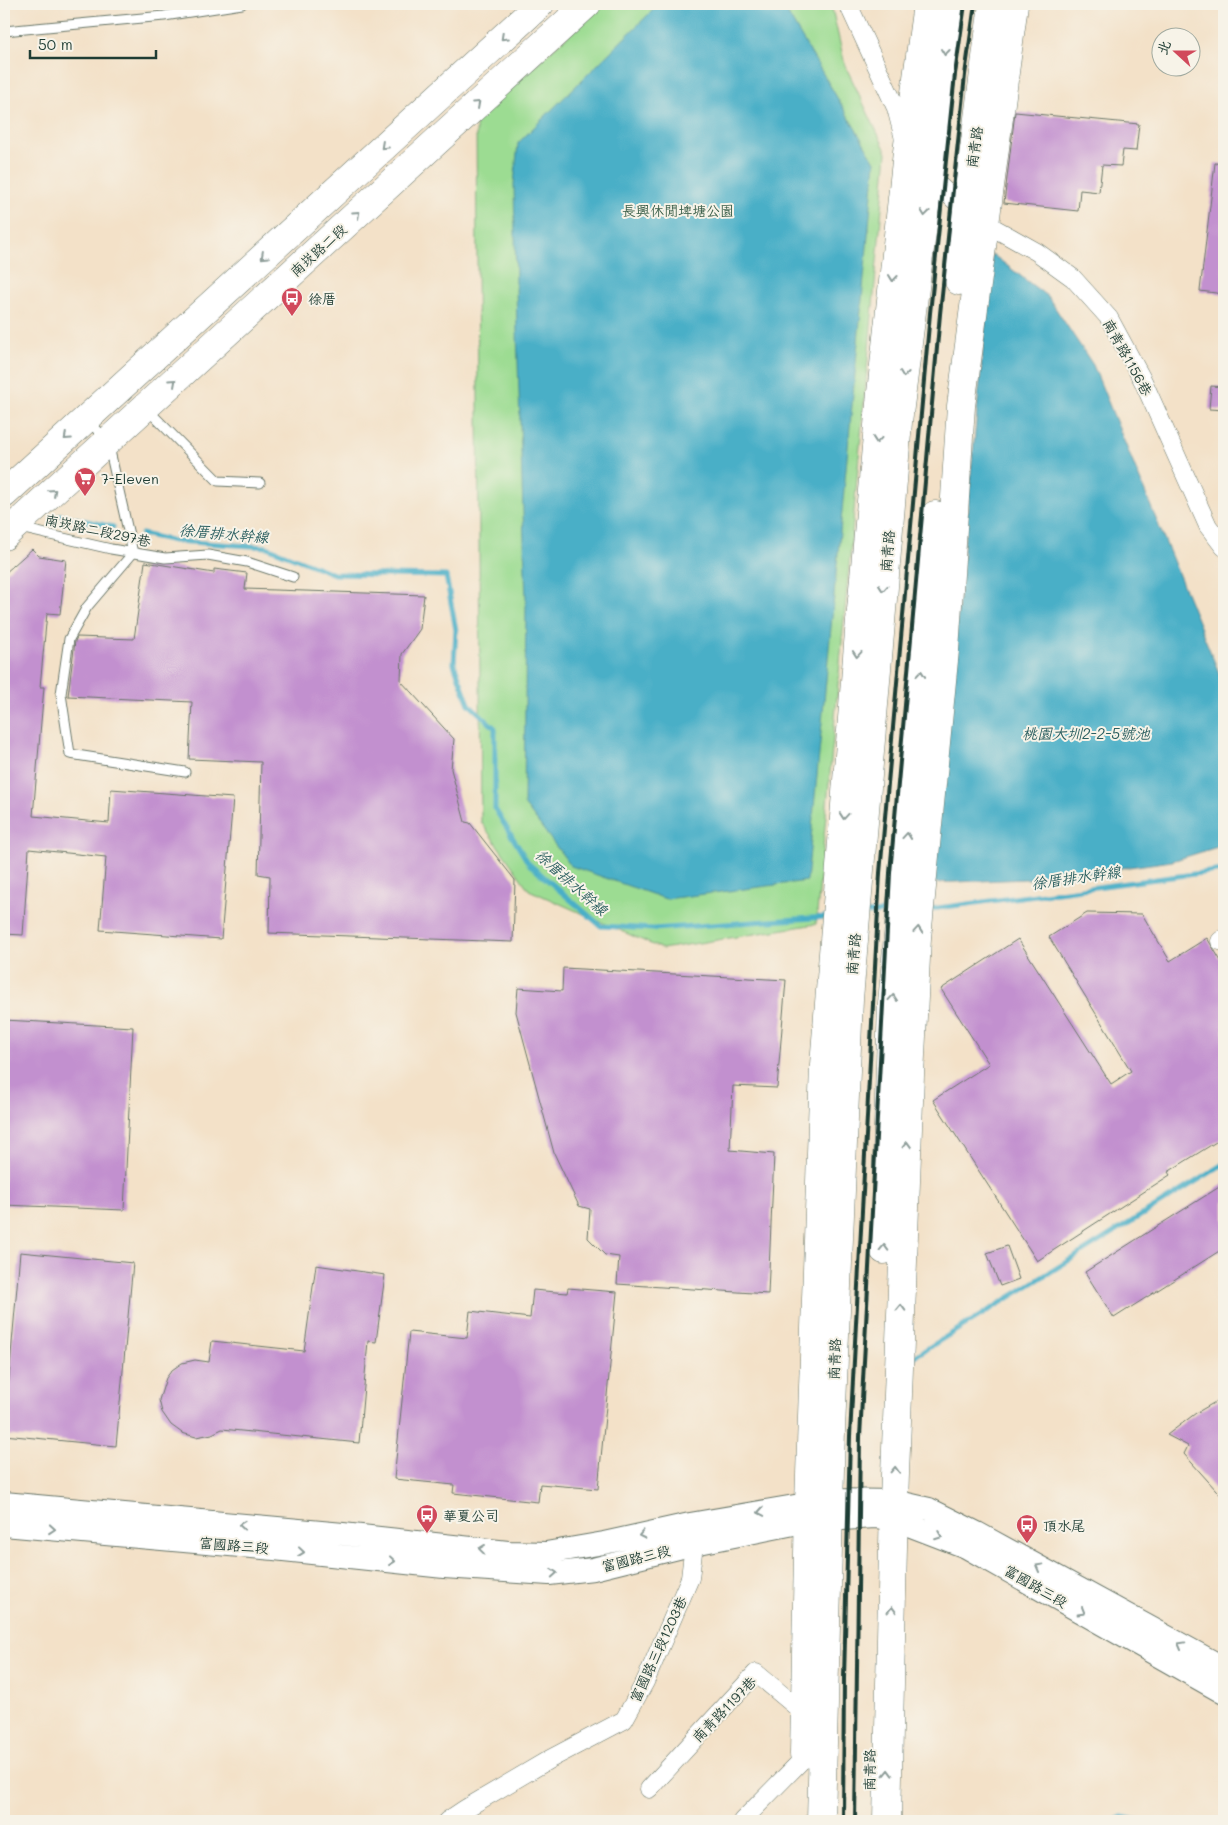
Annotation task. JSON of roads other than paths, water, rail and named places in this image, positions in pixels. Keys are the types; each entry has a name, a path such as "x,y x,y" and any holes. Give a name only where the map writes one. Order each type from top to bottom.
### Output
{"main road":[{"path":"4,494 540,4"},
{"name":"南崁路二段","path":"9,531 587,4"},
{"path":"804,1821 805,1714 819,1511 814,1342 824,1066 865,564 881,393 907,152 927,4"},
{"name":"南青路","path":"821,1821 819,1511 831,1430 849,999 898,422 951,4"},
{"name":"南青路","path":"868,1821 884,1509 889,1089 892,1004 934,530 975,217 993,4"},
{"path":"887,1821 884,1509 917,938 945,650 975,217 1014,4"},
{"name":"南青路","path":"865,564 893,479"},
{"name":"南青路","path":"934,530 948,592"},
{"name":"南青路","path":"889,1089 914,1005"},
{"name":"南青路","path":"814,1342 831,1430"}],"street":[{"path":"848,4 896,108 907,152"},
{"name":"南青路1156巷","path":"907,152 975,217 1037,252 1073,278 1109,318 1143,380 1208,526 1224,547"},
{"name":"富國路三段","path":"4,1502 343,1534 508,1552 546,1553 604,1543 692,1534 819,1511 929,1509 1224,1668"},
{"name":"富國路三段","path":"884,1509 966,1547 1224,1693"},
{"name":"富國路三段","path":"4,1525 444,1567 549,1574 593,1569 692,1534"},
{"path":"343,1534 344,1556"},
{"name":"富國路三段1203巷","path":"447,1821 550,1759 624,1720 646,1682 690,1578 692,1534"},
{"name":"南青路1197巷","path":"648,1789 756,1673 805,1714"},
{"path":"742,1821 804,1758"}],"lane":[{"path":"4,31 164,16 242,4"},
{"path":"146,407 218,481 260,484"},
{"path":"87,419 108,442 133,553 87,608 69,639 61,694 70,754 185,772"},
{"name":"南崁路二段297巷","path":"9,531 165,558 208,555 247,562 293,577"}],"water":[{"name":"長興休閒埤塘公園","path":"659,4 782,4 875,162 807,881 666,899 571,866 524,804 526,601 514,184 518,143"},
{"name":"桃園大圳2-2-5號池","path":"992,254 1048,297 1093,365 1224,685 1224,845 1172,861 1050,878 932,883"}],"waterway":[{"name":"徐厝排水幹線","path":"60,515 113,527"},
{"name":"徐厝排水幹線","path":"142,534 174,541 267,547 334,574 446,576 456,630 454,664 469,704 495,728 495,809 529,864 601,926 653,929 826,917"},
{"name":"徐厝排水幹線","path":"930,909 1224,870"},
{"name":"徐厝排水幹線","path":"866,913 890,912"},
{"path":"912,1358 1224,1164"},
{"path":"1114,1821 1122,1817 1141,1821"}],"railway":[{"path":"843,1821 844,1679 850,1436 880,873 930,313 955,74 965,4"},
{"path":"855,1821 860,1437 890,873 940,314 965,75 975,4"}],"place":[{"name":"徐厝","path":"292,317"},
{"name":"7-Eleven","path":"85,497"},
{"name":"華夏公司","path":"427,1534"},
{"name":"頂水尾","path":"1027,1544"}]}
